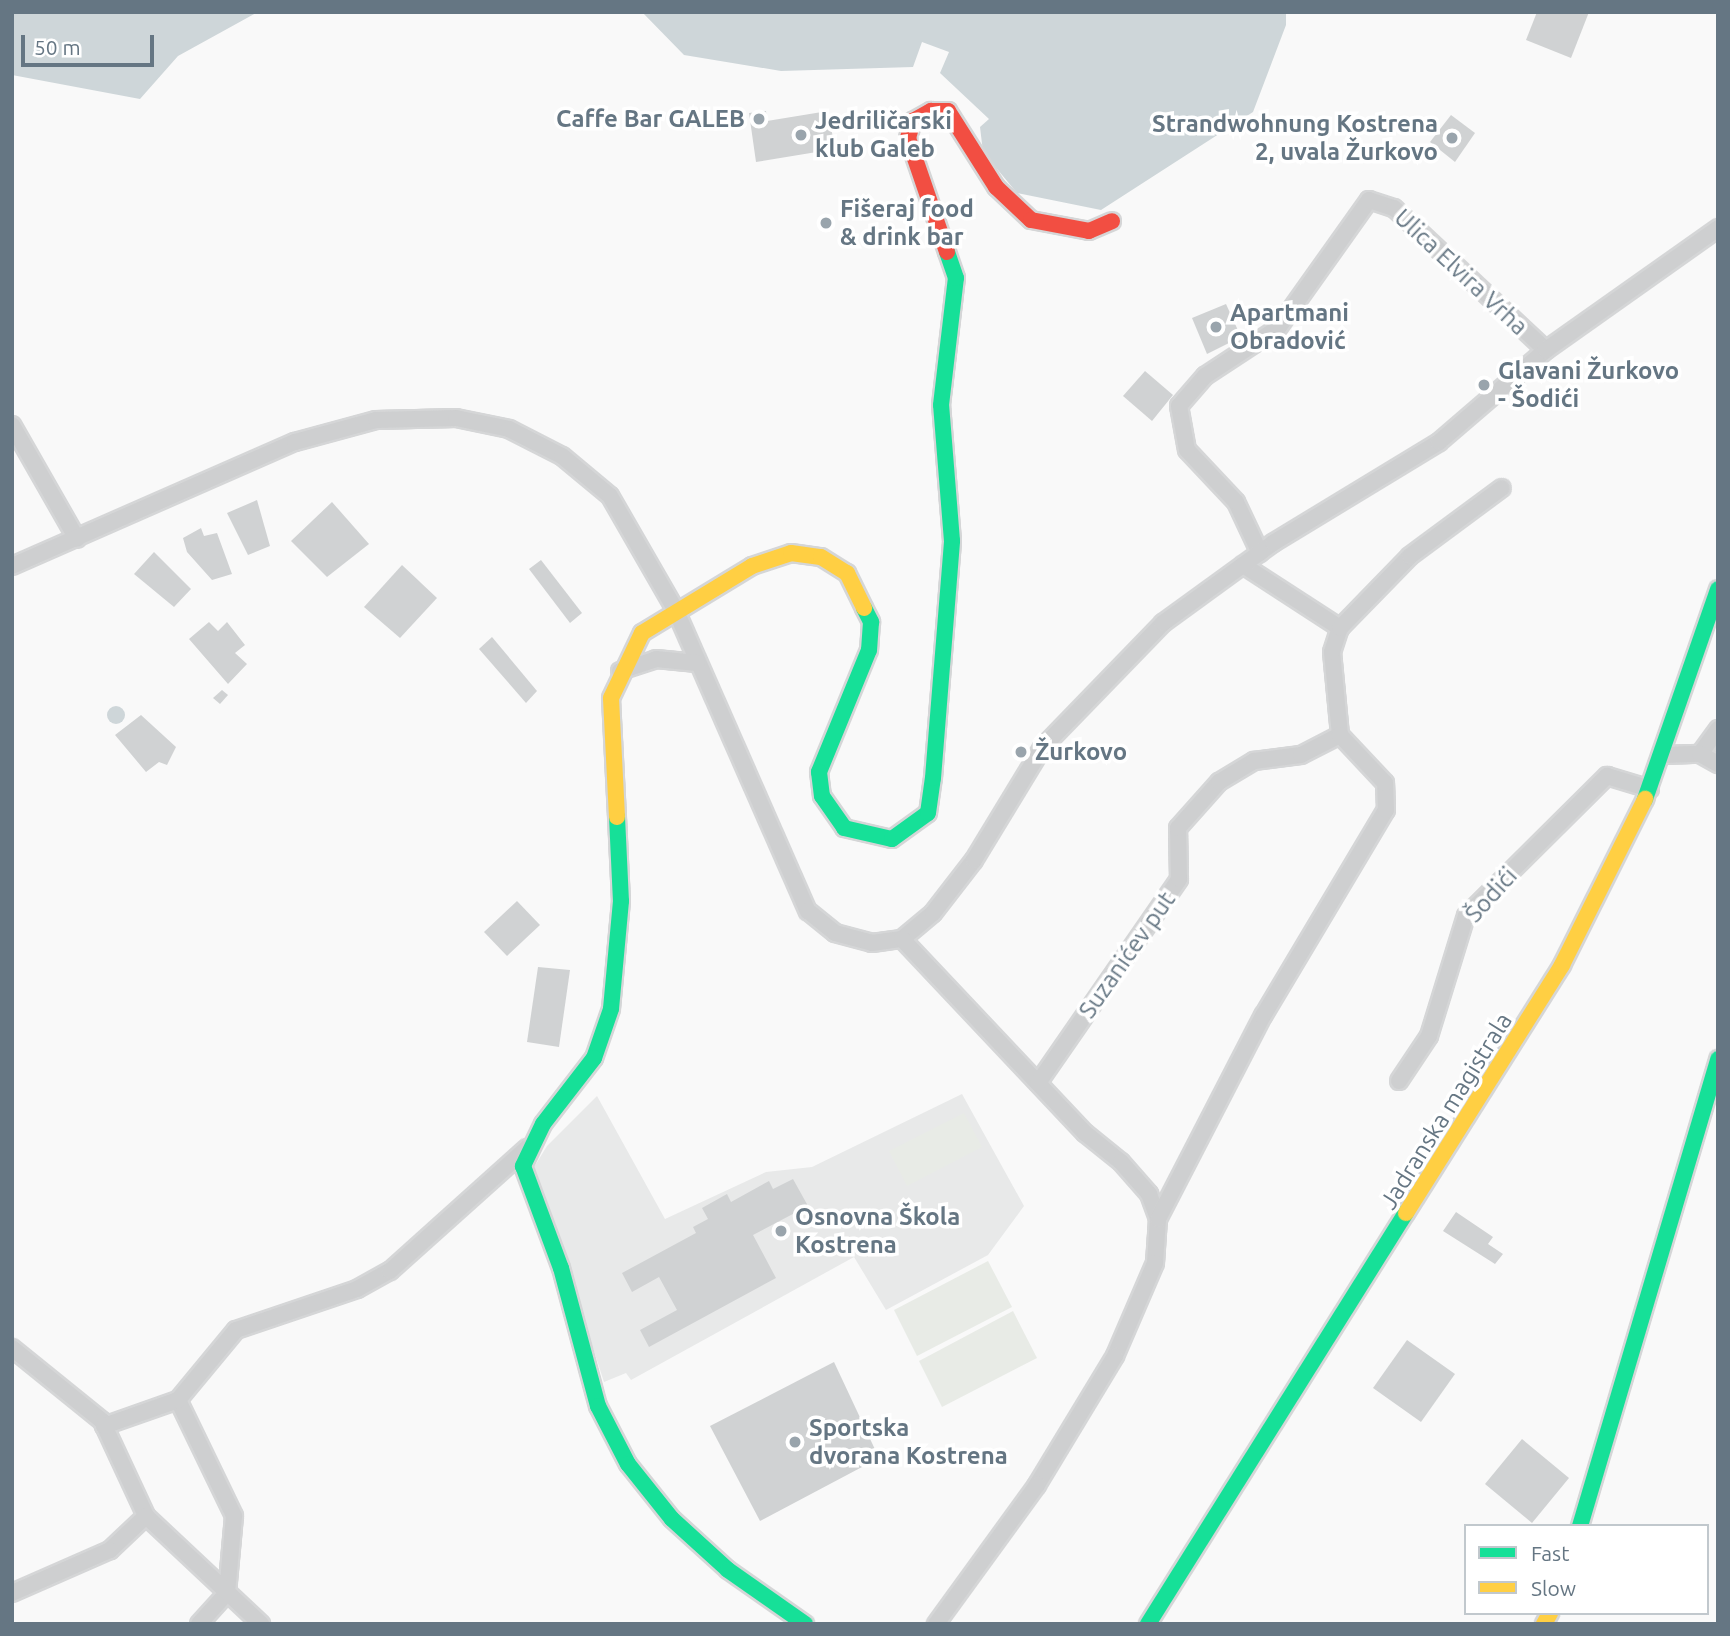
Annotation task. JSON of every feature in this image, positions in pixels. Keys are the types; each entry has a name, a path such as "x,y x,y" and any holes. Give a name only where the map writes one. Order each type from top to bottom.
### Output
{"street":[{"path":"104,1426 178,1400 236,1330 357,1289 390,1271 529,1146 594,1058 611,1009 621,912 609,728 618,672 642,633 752,566 791,553 821,557 847,573 871,622 869,650 819,772 822,796 844,828 857,836 892,839 914,828 928,813 952,541 941,405 956,278 908,138 913,121 931,111 948,111 996,187 1031,220 1089,231 1112,221"},
{"name":"Ulica Elvira Vrha","path":"1260,553 1236,502 1187,450 1179,406 1205,376 1278,328 1369,200 1394,208 1546,350"},
{"path":"12,566 295,442 376,420 456,418 509,429 562,456 610,496 676,611 808,911 835,933 872,943 902,939 933,913 974,860 1042,748 1084,699 1163,623 1260,553 1438,442 1546,350 1718,228"},
{"path":"1700,239 1718,235"},
{"path":"12,425 77,539"},
{"path":"936,1624 1037,1485 1115,1356 1155,1263 1158,1219 1263,1016 1386,810 1385,783 1340,734 1332,652 1340,628 1410,556 1502,488"},
{"path":"1243,565 1340,628"},
{"name":"Jadranska magistrala","path":"1147,1624 1526,1025 1650,789 1718,589"},
{"path":"618,672 656,659 697,663"},
{"path":"1700,754 1718,729"},
{"name":"Suzanićev put","path":"1038,1083 1179,879 1178,828 1219,782 1254,761 1301,755 1340,734"},
{"path":"1663,755 1700,754 1718,764"},
{"name":"Šodići","path":"1399,1081 1430,1035 1466,916 1607,776 1650,789"},
{"path":"902,939 1038,1083 1135,1178 1158,1219"},
{"path":"1581,1524 1718,1059"},
{"path":"529,1146 526,1176 561,1268 598,1406 628,1464 672,1519 729,1570 805,1624"},
{"path":"12,1348 104,1426 146,1516 261,1624"},
{"path":"178,1400 234,1516 227,1593 199,1624"},
{"path":"12,1592 110,1550 146,1516"}],"shaded area":[{"path":"12,12 258,12 178,56 140,99 12,75"},
{"path":"642,12 1286,12 1286,25 1253,112 1101,210 1017,193 983,152 980,127 989,119 940,73 949,52 922,42 913,67 781,71 684,55"},
{"path":"116,706 122,709 125,715 122,721 116,724 110,721 107,715 110,709"},
{"name":"Osnovna Škola Kostrena","path":"962,1094 1024,1206 988,1255 886,1310 854,1257 631,1380 626,1373 604,1382 534,1167 547,1146 597,1096 665,1219 766,1172 812,1167"},
{"path":"964,1113 982,1147 907,1186 889,1151"},
{"path":"988,1261 1012,1307 917,1356 894,1310"},
{"path":"1013,1311 1037,1358 942,1407 919,1361"}],"building":[{"path":"1537,12 1589,12 1571,58 1526,40"},
{"name":"Jedriličarski klub Galeb","path":"766,111 767,121 828,111 835,149 756,162 749,113"},
{"name":"Strandwohnung Kostrena 2, uvala Žurkovo","path":"1451,115 1475,133 1455,162 1430,142"},
{"name":"Apartmani Obradović","path":"1226,304 1241,337 1207,354 1192,318"},
{"path":"1145,371 1173,395 1152,421 1123,396"},
{"path":"257,500 270,546 248,555 227,513"},
{"path":"332,502 369,544 327,577 291,541"},
{"path":"201,528 204,536 217,533 232,574 212,580 187,552 183,538"},
{"path":"154,552 191,589 174,607 134,574"},
{"path":"541,560 582,613 570,623 529,569"},
{"path":"402,565 437,598 400,638 364,607"},
{"path":"209,622 218,631 227,622 245,645 235,653 247,664 228,684 189,639"},
{"path":"492,637 537,691 526,703 479,649"},
{"path":"222,690 228,695 220,704 213,698"},
{"path":"141,715 176,747 167,765 159,762 146,772 115,735"},
{"path":"517,901 540,925 507,956 484,932"},
{"path":"538,967 570,970 559,1047 527,1042"},
{"path":"793,1179 808,1206 753,1235 776,1278 649,1347 640,1330 677,1310 659,1277 632,1292 622,1273 696,1233 693,1227 708,1219 702,1208 727,1194 731,1202 769,1181 773,1189"},
{"path":"1456,1212 1493,1237 1488,1244 1503,1254 1495,1264 1443,1231"},
{"path":"1407,1340 1455,1374 1421,1422 1373,1388"},
{"name":"Sportska dvorana Kostrena","path":"834,1362 879,1458 760,1521 710,1426"},
{"path":"1522,1439 1569,1478 1532,1523 1485,1484"}],"traffic: fast":[{"path":"864,608 871,622 869,650 819,772 822,796 844,828 892,839 928,813 933,778 952,541 941,405 956,278 947,252"},
{"path":"1645,799 1718,589"},
{"path":"617,817 621,901 611,1009 594,1058 543,1124 523,1166 561,1268 598,1406 628,1464 672,1519 728,1570 805,1624"},
{"path":"1581,1524 1718,1059"},
{"path":"1148,1624 1406,1213"}],"traffic: slow":[{"path":"617,817 611,698 642,633 752,566 791,553 821,557 847,573 864,608"},
{"path":"1406,1213 1562,965 1645,799"},
{"path":"1544,1624 1549,1615"}],"traffic: jam":[{"path":"947,252 908,138 913,121 931,111 948,111 996,187 1031,220 1089,231 1112,221"}],"place":[{"name":"Caffe Bar GALEB","path":"759,119"},
{"name":"Jedriličarski klub Galeb","path":"801,135"},
{"name":"Strandwohnung Kostrena 2, uvala Žurkovo","path":"1452,138"},
{"name":"Fišeraj food & drink bar","path":"826,223"},
{"name":"Apartmani Obradović","path":"1216,327"},
{"name":"Glavani Žurkovo - Šodići","path":"1484,385"},
{"name":"Žurkovo","path":"1021,752"},
{"name":"Osnovna Škola Kostrena","path":"781,1231"},
{"name":"Sportska dvorana Kostrena","path":"795,1442"}]}
